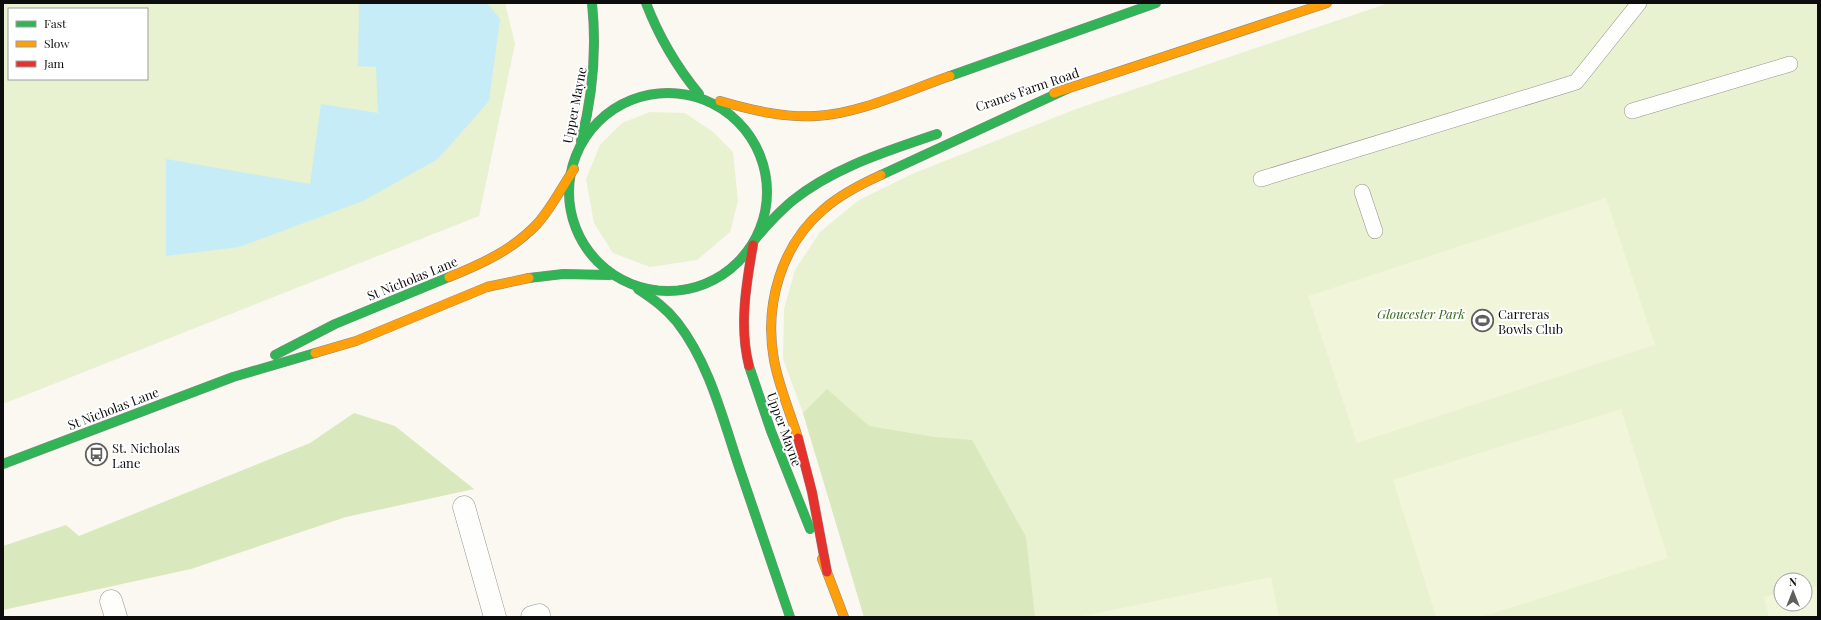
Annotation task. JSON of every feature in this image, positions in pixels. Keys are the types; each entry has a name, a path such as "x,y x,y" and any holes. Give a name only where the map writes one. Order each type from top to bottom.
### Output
{"main road":[{"name":"Upper Mayne","path":"592,3 596,54 594,80 570,183 570,201 572,218 579,237 587,252 596,264 610,275"},
{"path":"646,3 652,22 662,44 672,60 701,95 722,107 738,120 748,133 757,150 763,170 766,192 764,215 755,240"},
{"path":"574,166 593,130 605,115 620,105 656,92 679,92 701,95 745,108 777,114 828,115 855,109 882,100 1156,3"},
{"path":"1297,13 1313,3"},
{"name":"Cranes Farm Road","path":"972,122 1327,3"},
{"path":"827,572 812,487 800,443 780,382 774,359 771,337 771,315 775,294 781,272 790,250 802,231 819,213 836,199 857,186 1067,89"},
{"path":"627,283 661,290 681,290 700,286 717,278 735,266 747,253 768,222 793,199 823,180 853,166 943,132"},
{"name":"St Nicholas Lane","path":"233,377 335,324 475,267 503,252 539,222 574,166"},
{"name":"Upper Mayne","path":"755,240 748,274 744,310 745,347 767,421 844,617"},
{"name":"St Nicholas Lane","path":"3,464 233,377 356,341 487,287 507,281 531,277 590,273 610,275"},
{"path":"610,275 641,290 664,308 688,339 699,357 721,413 790,617"}],"street":[{"path":"464,507 495,617"}],"lane":[{"path":"1261,179 1576,82 1638,3"},
{"path":"1632,111 1790,64"},
{"path":"1362,192 1375,231"}],"green space":[{"path":"3,3 505,3 515,44 479,216 3,404"},
{"name":"Gloucester Park","path":"1389,3 1818,3 1818,617 864,617 803,413 783,359 784,309 795,270 820,232 859,200 912,174 1076,109"},
{"path":"650,112 685,113 713,132 733,152 738,201 730,232 697,260 650,267 613,253 594,223 586,179 600,145 622,123"},
{"name":"Carreras Bowls Club","path":"1606,198 1655,345 1357,443 1308,296"},
{"path":"827,389 869,426 935,437 972,440 1026,537 1035,617 864,617 803,413"},
{"path":"1621,409 1668,558 1481,617 1436,617 1393,480"},
{"path":"354,413 395,426 474,489 346,517 191,569 3,610 3,546 66,525 79,536 310,443"},
{"path":"1271,577 1279,617 1078,617"},
{"path":"1818,586 1818,617 1769,617 1764,597 1773,595 1773,612 1813,612 1813,587"}],"water":[{"path":"359,3 487,3 500,19 489,101 438,159 363,201 239,247 166,256 166,159 310,184 321,104 378,113 376,67 358,66"}],"traffic: fast":[{"path":"581,141 593,73 594,38 592,3"},
{"path":"646,3 669,51 699,94"},
{"path":"950,76 1156,3"},
{"path":"881,175 1067,89"},
{"path":"658,93 678,93 697,97 715,105 731,115 745,129 755,145 763,163 767,182 767,192 767,202 763,221 755,239 745,255 731,269 715,279 697,287 678,291 658,291 639,287 621,279 605,269 591,255 581,239 573,221 569,202 569,182 573,163 581,145 591,129 605,115 621,105 639,97 658,93"},
{"path":"756,238 792,201 825,179 862,161 937,134"},
{"path":"529,278 563,274 610,275"},
{"path":"275,355 335,324 449,277"},
{"path":"638,289 654,300 673,317 688,338 706,372 714,390 790,617"},
{"path":"3,464 233,377 315,353"},
{"path":"749,366 771,431 810,529"}],"traffic: slow":[{"path":"1054,93 1327,3"},
{"path":"720,101 780,115 816,116 849,111 866,106 950,76"},
{"path":"449,277 497,255 519,241 538,223 548,210 574,169"},
{"path":"798,438 774,360 772,318 774,298 779,277 797,240 809,224 824,209 844,194 881,175"},
{"path":"315,353 356,341 487,287 529,278"},
{"path":"822,559 844,617"}],"traffic: jam":[{"path":"749,366 744,336 744,321 746,291 753,245"},
{"path":"798,438 812,492 827,572"}],"place":[{"name":"Carreras Bowls Club","path":"1482,320"},
{"name":"St. Nicholas Lane","path":"97,454"}]}
